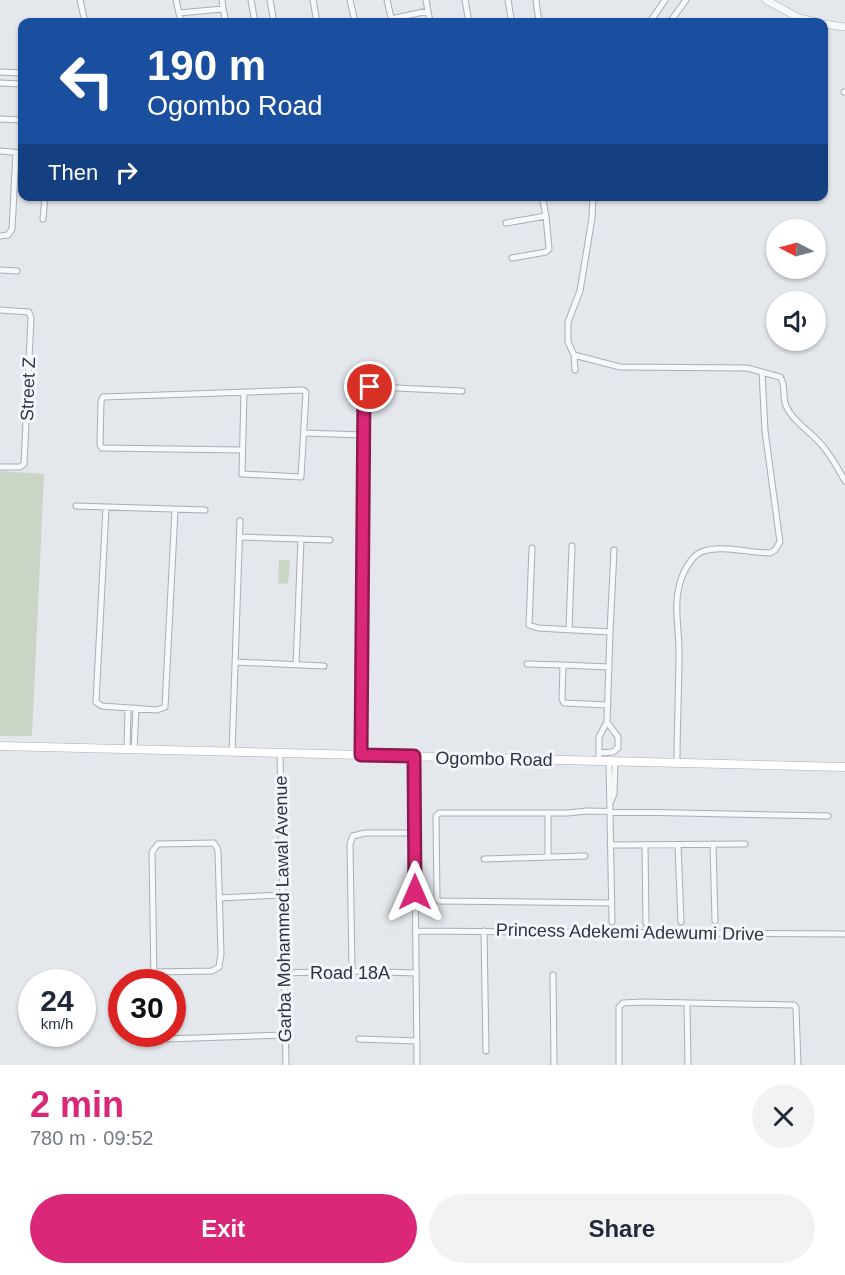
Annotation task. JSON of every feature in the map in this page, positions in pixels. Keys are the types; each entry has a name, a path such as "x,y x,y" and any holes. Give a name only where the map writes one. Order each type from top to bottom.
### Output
{"main road":[{"name":"Ogombo Road","path":"0,746 414,756 599,757 612,761 845,767"}],"street":[{"path":"80,0 85,18"},
{"path":"176,0 180,18"},
{"path":"222,0 225,18"},
{"path":"251,0 254,18"},
{"path":"270,0 273,18"},
{"path":"313,0 316,18"},
{"path":"350,0 354,18"},
{"path":"387,0 390,18"},
{"path":"426,0 429,18"},
{"path":"465,0 468,18"},
{"path":"508,0 511,18"},
{"path":"536,0 538,18"},
{"path":"653,18 665,0"},
{"path":"673,18 686,0"},
{"path":"766,0 799,18"},
{"path":"179,13 223,9"},
{"path":"401,18 428,10"},
{"path":"828,25 845,27"},
{"path":"0,72 18,73"},
{"path":"0,83 18,84"},
{"path":"0,119 18,120"},
{"path":"0,151 18,153"},
{"path":"0,236 7,236 12,230 18,164"},
{"path":"43,219 45,201"},
{"path":"512,258 546,252 549,249 543,201"},
{"path":"574,370 574,355 568,342 568,322 580,291 593,201"},
{"path":"506,223 546,216"},
{"path":"0,270 18,271"},
{"name":"Street Z","path":"0,310 31,314 23,466 2,467"},
{"path":"574,355 620,367 747,368 775,375 782,379 784,401 788,410 821,444 845,481"},
{"path":"677,762 679,649 677,601 679,585 684,574 695,556 700,553 724,549 770,553 780,542 765,431 762,372"},
{"path":"361,755 363,435 366,388 462,391"},
{"path":"242,450 102,448 100,445 101,401 103,397 244,392 305,391 302,476 300,478 242,474 244,392"},
{"path":"304,433 363,435"},
{"path":"76,506 204,510"},
{"path":"105,508 96,702 102,706 161,710 165,707 174,510"},
{"path":"232,752 240,521"},
{"path":"239,537 330,540"},
{"path":"296,665 301,539"},
{"path":"569,629 572,546"},
{"path":"532,548 529,624 538,628 610,632"},
{"path":"607,722 618,737 618,748 599,757 599,737 607,722 614,550"},
{"path":"235,662 324,666"},
{"path":"527,664 609,667"},
{"path":"563,665 562,699 564,703 608,705"},
{"path":"128,708 131,750"},
{"path":"131,750 136,708"},
{"name":"Garba Mohammed Lawal Avenue","path":"280,753 286,1065"},
{"path":"414,756 417,1065"},
{"path":"612,761 610,803 612,922"},
{"path":"611,903 438,900 435,819 437,814 548,814 610,811 828,816"},
{"path":"548,814 548,856"},
{"path":"352,971 350,844 353,836 365,833 414,833"},
{"path":"154,969 151,865 154,848 158,844 167,843 216,844 221,954 219,967 212,971 186,971"},
{"path":"713,844 716,921"},
{"path":"610,846 745,844"},
{"path":"645,845 646,923"},
{"path":"678,845 681,922"},
{"path":"484,859 585,856"},
{"path":"219,898 282,895"},
{"name":"Princess Adekemi Adewumi Drive","path":"415,931 845,934"},
{"path":"484,931 486,1050"},
{"name":"Road 18A","path":"284,973 352,971 416,973"},
{"path":"552,975 554,1065"},
{"path":"619,1065 618,1013 621,1004 642,1002 794,1005 798,1065"},
{"path":"687,1004 688,1065"},
{"path":"186,1038 285,1035"},
{"path":"359,1039 417,1041"}],"green space":[{"path":"0,471 44,474 32,736 0,736"},
{"path":"279,560 290,560 288,584 278,583"}],"route":[{"path":"370,387 365,389 364,393 361,755 414,756 415,892"}]}
